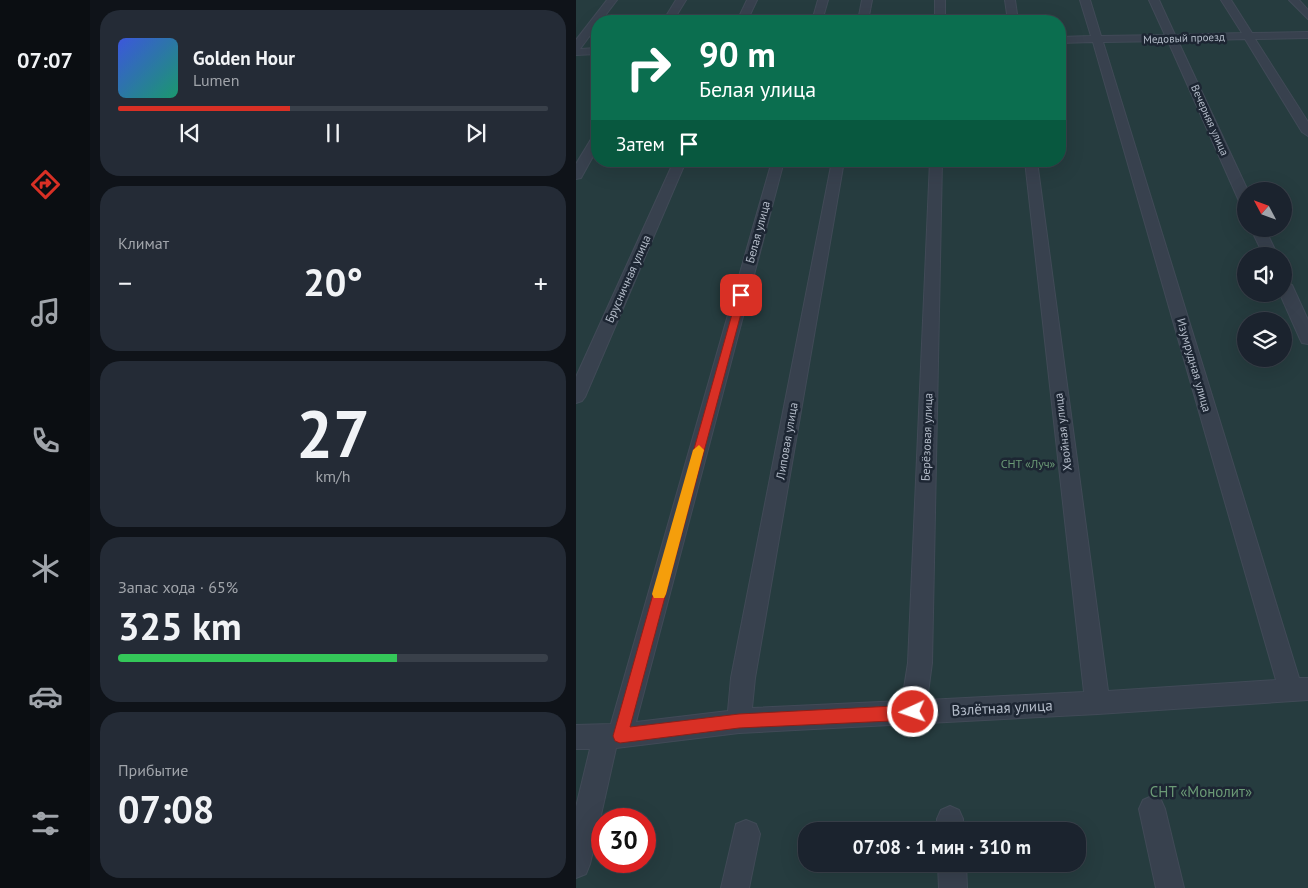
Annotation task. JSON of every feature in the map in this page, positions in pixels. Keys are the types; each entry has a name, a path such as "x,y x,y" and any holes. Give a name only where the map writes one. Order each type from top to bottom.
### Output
{"street":[{"path":"601,15 612,0"},
{"path":"672,15 681,0"},
{"path":"745,15 752,0"},
{"path":"819,15 823,0"},
{"path":"864,15 867,0"},
{"path":"940,0 940,15"},
{"path":"1010,0 1012,15"},
{"name":"Изумрудная улица","path":"1085,0 1299,689"},
{"name":"Вечерняя улица","path":"1154,0 1237,182"},
{"path":"1226,0 1308,132"},
{"path":"1294,0 1308,16"},
{"path":"576,47 591,27"},
{"name":"Медовый проезд","path":"1066,40 1308,35"},
{"path":"576,52 591,51"},
{"path":"576,174 591,149"},
{"name":"Брусничная улица","path":"576,397 677,167"},
{"name":"Белая улица","path":"613,736 776,167"},
{"name":"Липовая улица","path":"739,721 743,678 837,167"},
{"name":"Берёзовая улица","path":"913,712 920,663 936,167"},
{"name":"Хвойная улица","path":"1032,167 1092,671 1098,703"},
{"path":"1292,302 1308,339"},
{"name":"Взлётная улица","path":"576,737 613,736 739,721 1098,703 1299,689"},
{"path":"576,864 613,736"},
{"path":"1152,809 1170,888"},
{"path":"735,888 746,834"},
{"path":"952,872 953,888"}],"green space":[{"path":"576,0 1308,0 1308,888 576,888"}],"slow traffic":[{"path":"659,594 699,450"}],"route":[{"path":"741,295 620,736 739,721 913,712"}],"park label":[{"name":"СНТ «Луч»","path":"1028,464"},
{"name":"СНТ «Монолит»","path":"1201,792"}]}
